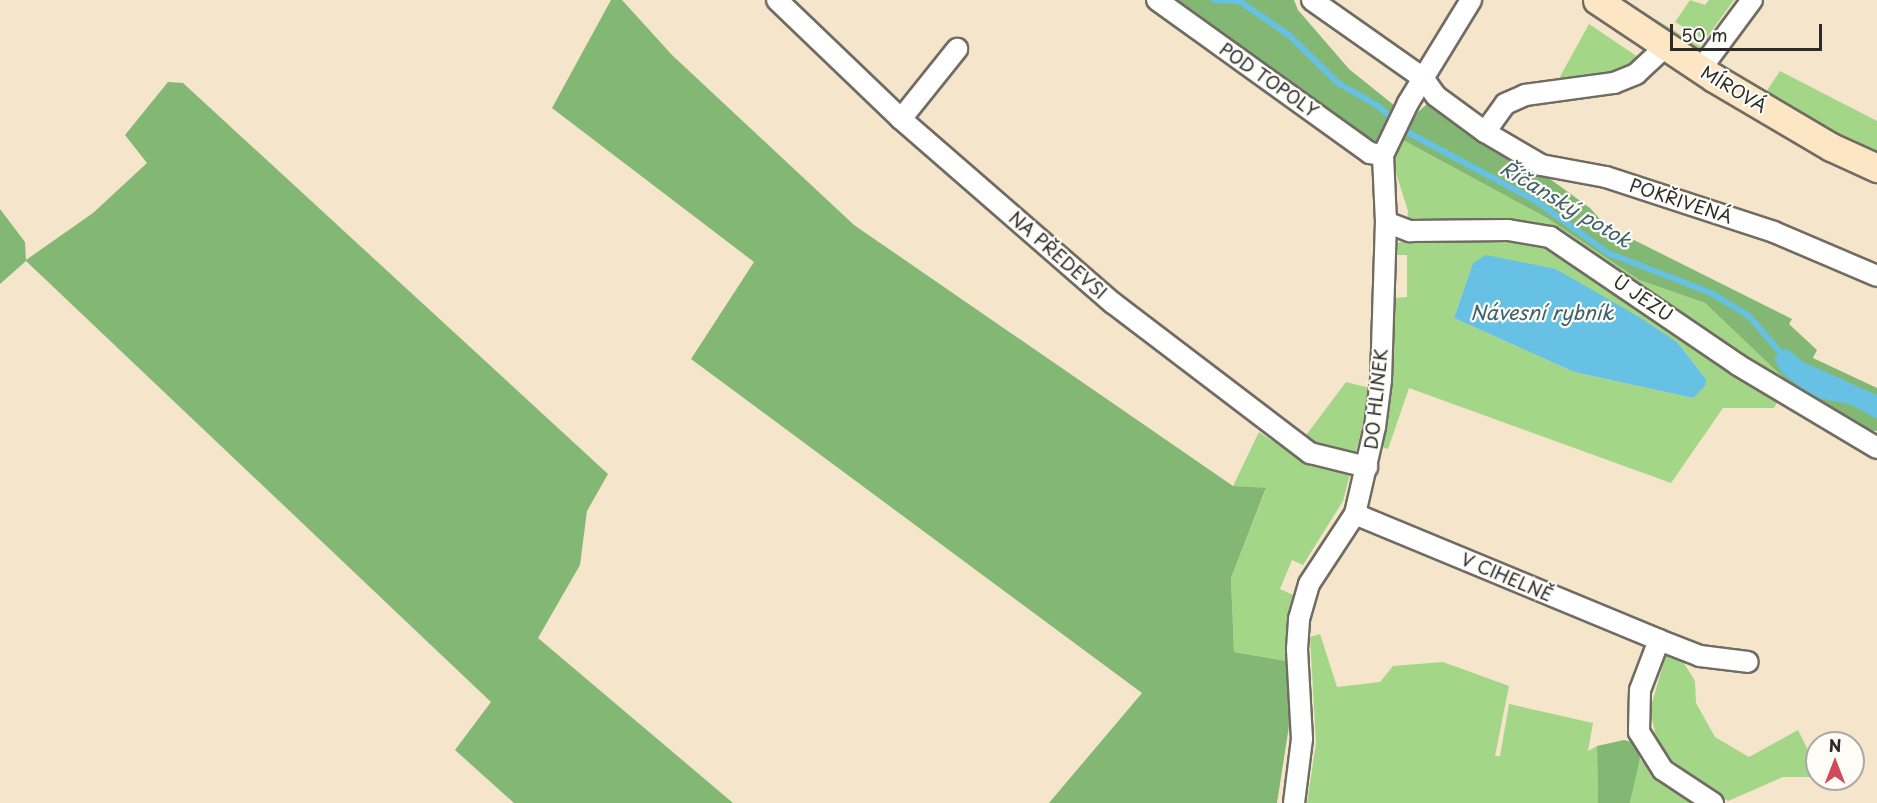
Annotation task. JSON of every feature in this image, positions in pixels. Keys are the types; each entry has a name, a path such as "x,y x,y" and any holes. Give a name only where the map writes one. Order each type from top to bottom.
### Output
{"street":[{"name":"NA PŘEDEVSI","path":"777,0 901,119 1113,303 1269,425 1310,453 1367,467"},
{"name":"POD TOPOLY","path":"1156,0 1370,153 1385,146"},
{"name":"POKŘIVENÁ","path":"1312,0 1423,78 1436,96 1485,132 1541,165 1606,177 1763,229 1877,276"},
{"path":"1385,146 1408,103 1471,0"},
{"name":"MÍROVÁ","path":"1597,0 1700,70 1831,147 1877,168"},
{"path":"1700,70 1752,0"},
{"path":"1485,132 1505,104 1525,95 1614,83 1636,74 1665,47"},
{"path":"901,119 957,50"},
{"name":"DO HLINEK","path":"1294,803 1302,739 1296,649 1299,619 1309,584 1355,514 1367,467 1381,380 1386,222 1385,146"},
{"name":"U JEZU","path":"1386,222 1410,231 1508,230 1550,237 1738,364 1877,448"},
{"name":"V CIHELNĚ","path":"1355,514 1700,656 1748,662"},
{"path":"1659,640 1640,690 1639,732 1664,770 1713,803"}],"green space":[{"path":"611,0 622,0 672,55 854,225 1233,486 1266,488 1231,578 1234,652 1286,661 1296,681 1277,803 1049,803 1142,693 691,359 754,262 552,108"},
{"path":"1157,0 1294,0 1298,10 1349,69 1395,106 1370,152"},
{"path":"1690,0 1705,5 1709,0 1734,0 1705,40 1675,22"},
{"path":"1630,4 1703,48 1696,52 1625,5"},
{"path":"1589,24 1641,59 1640,63 1609,77 1556,84"},
{"path":"1780,71 1877,121 1877,154 1764,95"},
{"path":"168,82 183,83 608,474 587,511 580,565 538,638 733,803 514,803 455,750 491,702 26,261 0,284 0,209 25,242 26,260 93,213 147,163 125,135"},
{"path":"1436,96 1590,208 1606,226 1792,319 1789,324 1817,350 1813,358 1877,388 1877,431 1860,430 1788,382 1705,303 1639,280 1547,218 1401,139 1418,112"},
{"path":"1401,139 1547,218 1639,280 1705,303 1788,382 1774,408 1723,408 1671,483 1409,388 1388,449 1381,447 1389,414 1394,298 1407,297 1407,255 1394,255 1396,244 1406,240 1408,211 1394,167 1395,151","holes":["1473,263 1556,269 1677,342 1706,379 1693,398 1574,372 1454,318"]},
{"path":"1346,382 1370,388 1361,432 1343,501 1303,565 1292,560 1280,589 1295,596 1287,633 1286,661 1234,652 1231,578 1266,489 1233,486 1259,432 1292,454"},
{"path":"1320,634 1337,687 1380,682 1393,666 1443,662 1509,686 1495,756 1500,756 1509,704 1593,723 1588,751 1597,746 1598,803 1307,803 1316,743 1310,637"},
{"path":"1671,651 1682,660 1695,681 1696,703 1715,737 1749,757 1798,730 1805,744 1805,777 1783,777 1728,801 1673,762 1657,741 1650,710 1666,654"},
{"path":"1624,740 1636,743 1640,759 1630,803 1598,803 1597,746"},
{"path":"1640,759 1655,775 1693,803 1630,803"}],"water":[{"name":"Návesní rybník","path":"1486,255 1556,269 1639,317 1677,342 1706,379 1705,386 1693,398 1574,372 1454,318 1473,263"},
{"path":"1786,348 1803,362 1877,395 1877,419 1852,405 1813,397 1782,373 1774,359"}],"waterway":[{"name":"Říčanský potok","path":"1214,0 1239,1 1289,35 1338,83 1378,106 1411,134 1536,201 1608,253 1711,293 1749,316 1785,358"}]}
